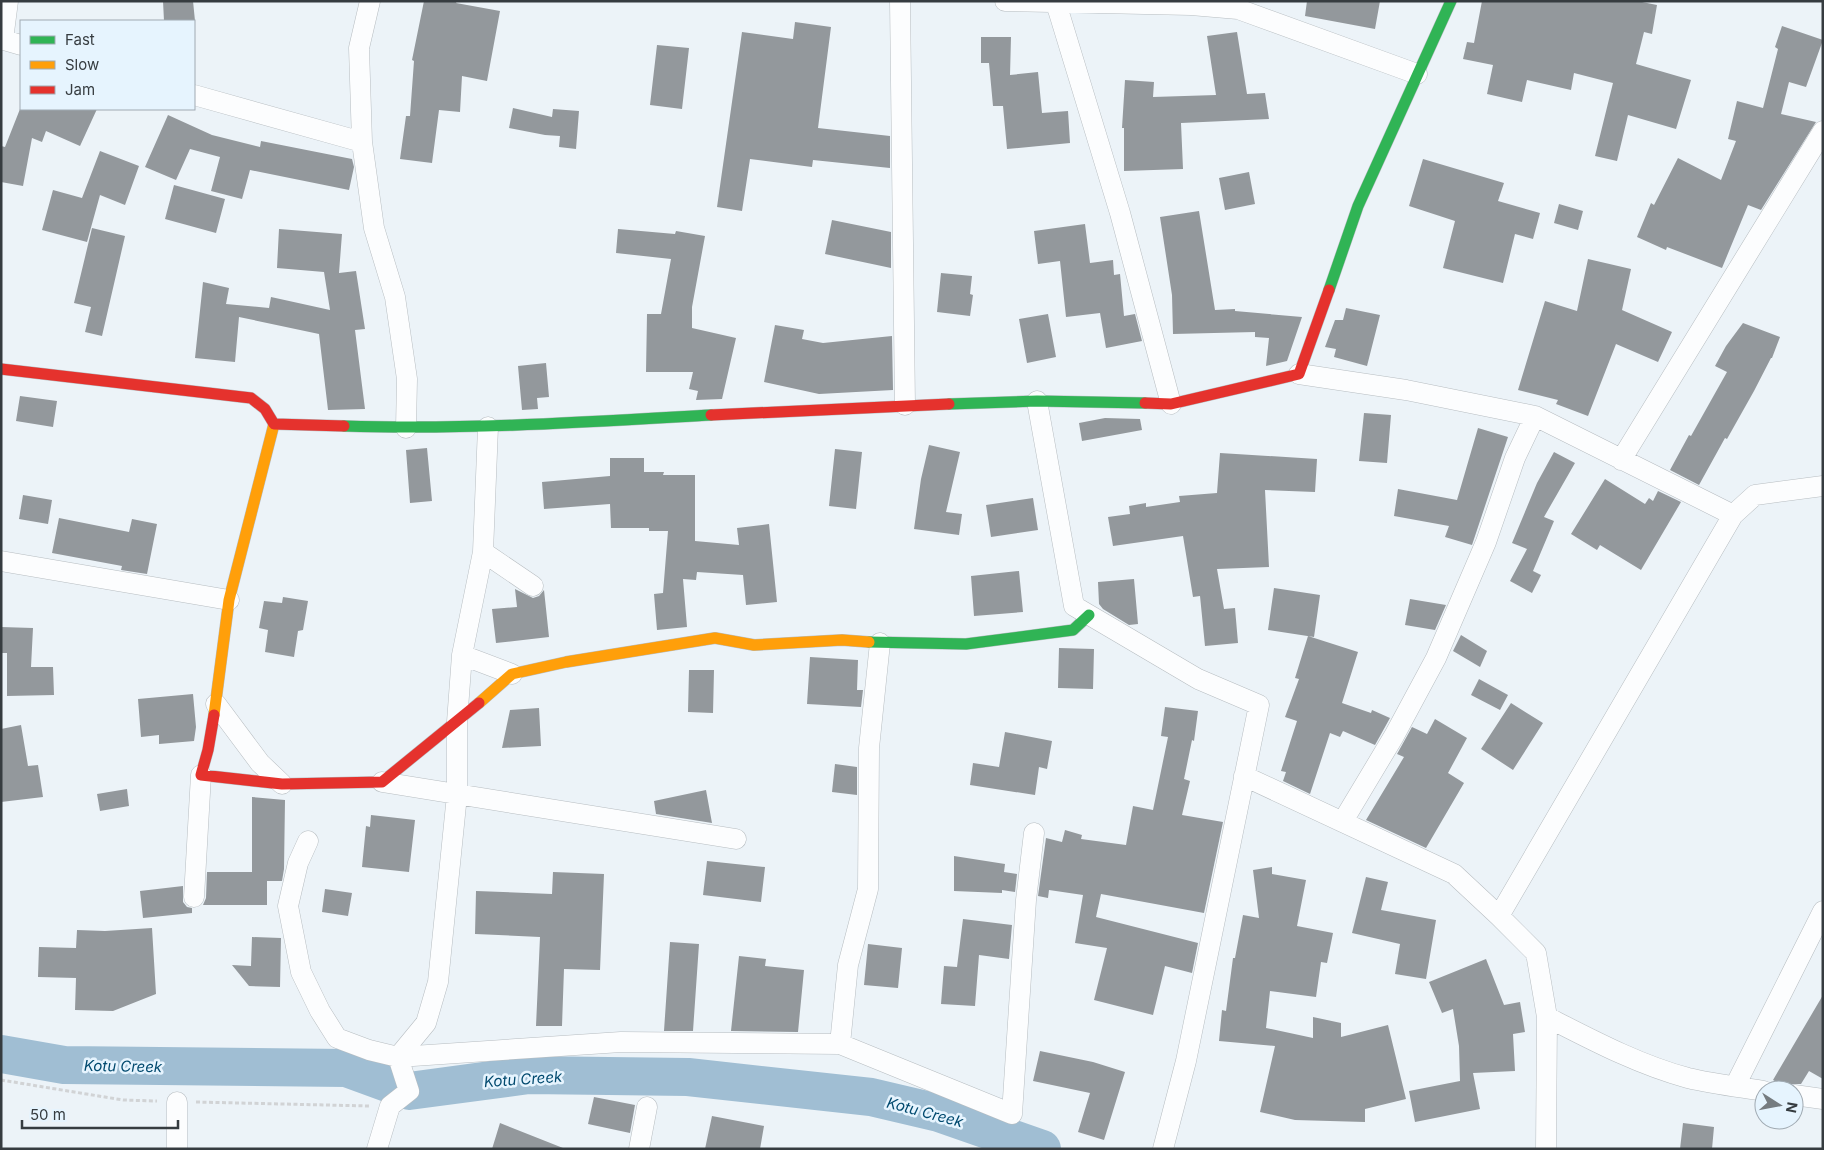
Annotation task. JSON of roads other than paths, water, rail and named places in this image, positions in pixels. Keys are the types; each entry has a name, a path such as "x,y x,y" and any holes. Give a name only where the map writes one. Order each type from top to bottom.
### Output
{"street":[{"path":"8,1 8,41"},
{"path":"370,1 359,48 362,142 374,228 395,297 407,379 406,428"},
{"path":"900,1 905,405"},
{"path":"1005,1 1192,5 1238,9 1417,74"},
{"path":"1300,374 1358,206 1451,1"},
{"path":"1056,3 1120,213 1171,404"},
{"path":"195,95 362,142"},
{"path":"1621,460 1823,131"},
{"path":"1,369 251,398 265,409 274,424 229,600 216,704 208,750 201,776 194,897"},
{"path":"274,424 406,428 488,427 905,405 1037,401 1171,404 1300,374 1406,390 1535,416 1733,515"},
{"path":"1037,401 1074,606 1198,679 1258,705 1186,1061 1163,1149"},
{"path":"1343,821 1394,736 1436,658 1486,542 1515,458 1535,416"},
{"path":"398,1057 426,1023 438,982 457,795 457,722 462,655 483,552 488,427"},
{"path":"1499,916 1733,515 1755,495 1823,486"},
{"path":"483,552 533,586"},
{"path":"1,561 229,600"},
{"path":"382,782 457,722 512,674 575,660 715,638 754,645 842,640 880,643 966,644 1073,630 1089,615"},
{"path":"840,1044 848,965 868,889 869,748 880,643"},
{"path":"462,655 512,674"},
{"path":"216,704 260,763 282,784"},
{"path":"201,776 282,784 382,782 736,839"},
{"path":"1244,776 1454,874 1536,954 1547,1017 1546,1149"},
{"path":"308,840 298,863 288,906 301,972 320,1011 337,1038 368,1050 398,1057 621,1042 840,1044 1012,1114 1026,900 1034,833"},
{"path":"1735,1086 1823,911"},
{"path":"1547,1017 1656,1068 1689,1078 1754,1089"},
{"path":"377,1149 390,1106 409,1091 398,1057"},
{"path":"1804,1096 1823,1099"},
{"path":"177,1102 177,1149"},
{"path":"639,1149 647,1107"}],"waterway":[{"name":"Kotu Creek","path":"1,1054 64,1065 346,1068 409,1091 529,1075 688,1077 871,1097 939,1113 1042,1149"}]}
